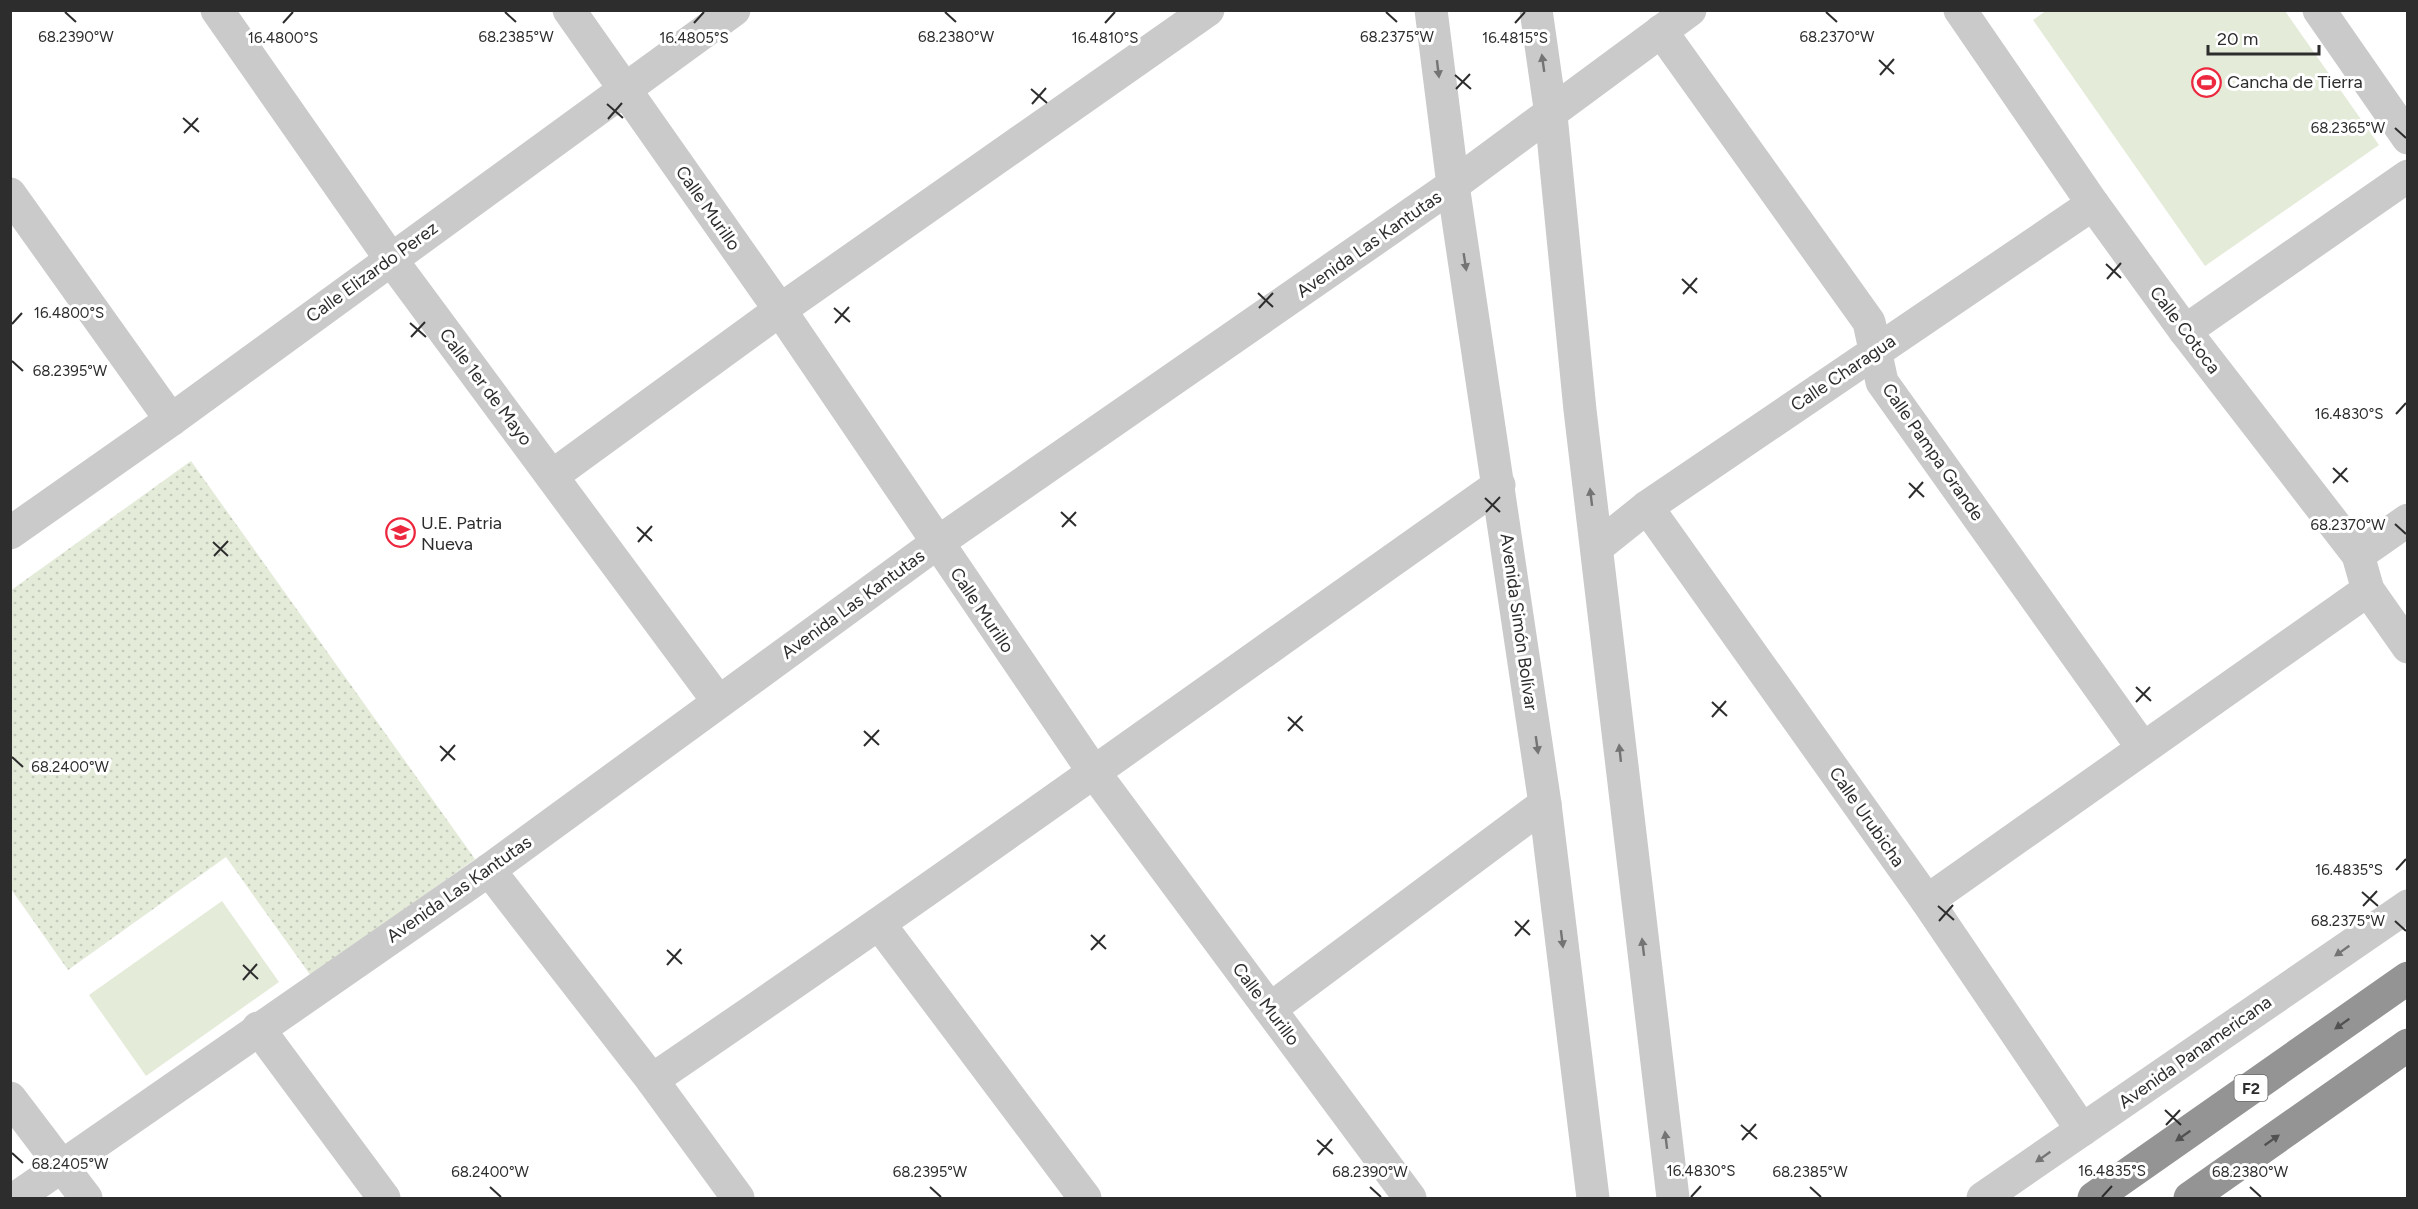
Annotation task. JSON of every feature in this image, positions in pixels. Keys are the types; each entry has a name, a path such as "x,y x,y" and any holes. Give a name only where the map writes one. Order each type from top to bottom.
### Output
{"highway":[{"name":"F2","path":"2094,1198 2408,978"},
{"path":"2200,1196 2408,1045"}],"street":[{"name":"Calle 1er de Mayo","path":"217,10 390,258 718,701"},
{"name":"Calle Murillo","path":"569,10 780,310 1093,771 1410,1198"},
{"name":"Calle Elizardo Perez","path":"10,533 171,420 390,258 734,10"},
{"path":"552,476 780,310 1208,10"},
{"name":"Avenida Simón Bolívar","path":"1431,10 1453,185 1545,804 1593,1198"},
{"path":"1536,10 1551,115 1580,410 1673,1198"},
{"name":"Avenida Las Kantutas","path":"16,1198 489,870 937,543 1453,185 1551,115 1690,10"},
{"name":"Calle Cotoca","path":"1960,10 2093,204 2185,332 2358,555 2368,590 2408,647"},
{"path":"2319,10 2408,138"},
{"name":"Calle Pampa Grande","path":"1661,31 1869,322 1882,382 2142,747"},
{"path":"2185,332 2408,176"},
{"path":"10,194 171,420"},
{"name":"Calle Charagua","path":"1597,547 1647,507 2093,204"},
{"path":"652,1080 880,925 1093,771 1499,485"},
{"name":"Calle Urubicha","path":"1647,507 1927,901 2082,1130"},
{"path":"2358,555 2408,519"},
{"path":"1927,901 2142,747 2368,590"},
{"path":"1270,1009 1545,804"},
{"path":"489,870 652,1080 738,1198"},
{"name":"Avenida Panamericana","path":"1983,1198 2408,906"},
{"path":"880,925 1085,1198"},
{"path":"258,1028 384,1198"},
{"path":"10,1098 86,1198"}],"green space":[{"name":"Cancha de Tierra","path":"2047,10 2285,11 2379,145 2205,266 2033,20"},
{"path":"191,461 475,859 311,976 226,857 68,970 11,889 10,591"},
{"path":"222,901 279,982 146,1076 89,995"}],"place":[{"name":"Cancha de Tierra","path":"2206,82"},
{"name":"U.E. Patria Nueva","path":"400,533"}]}
